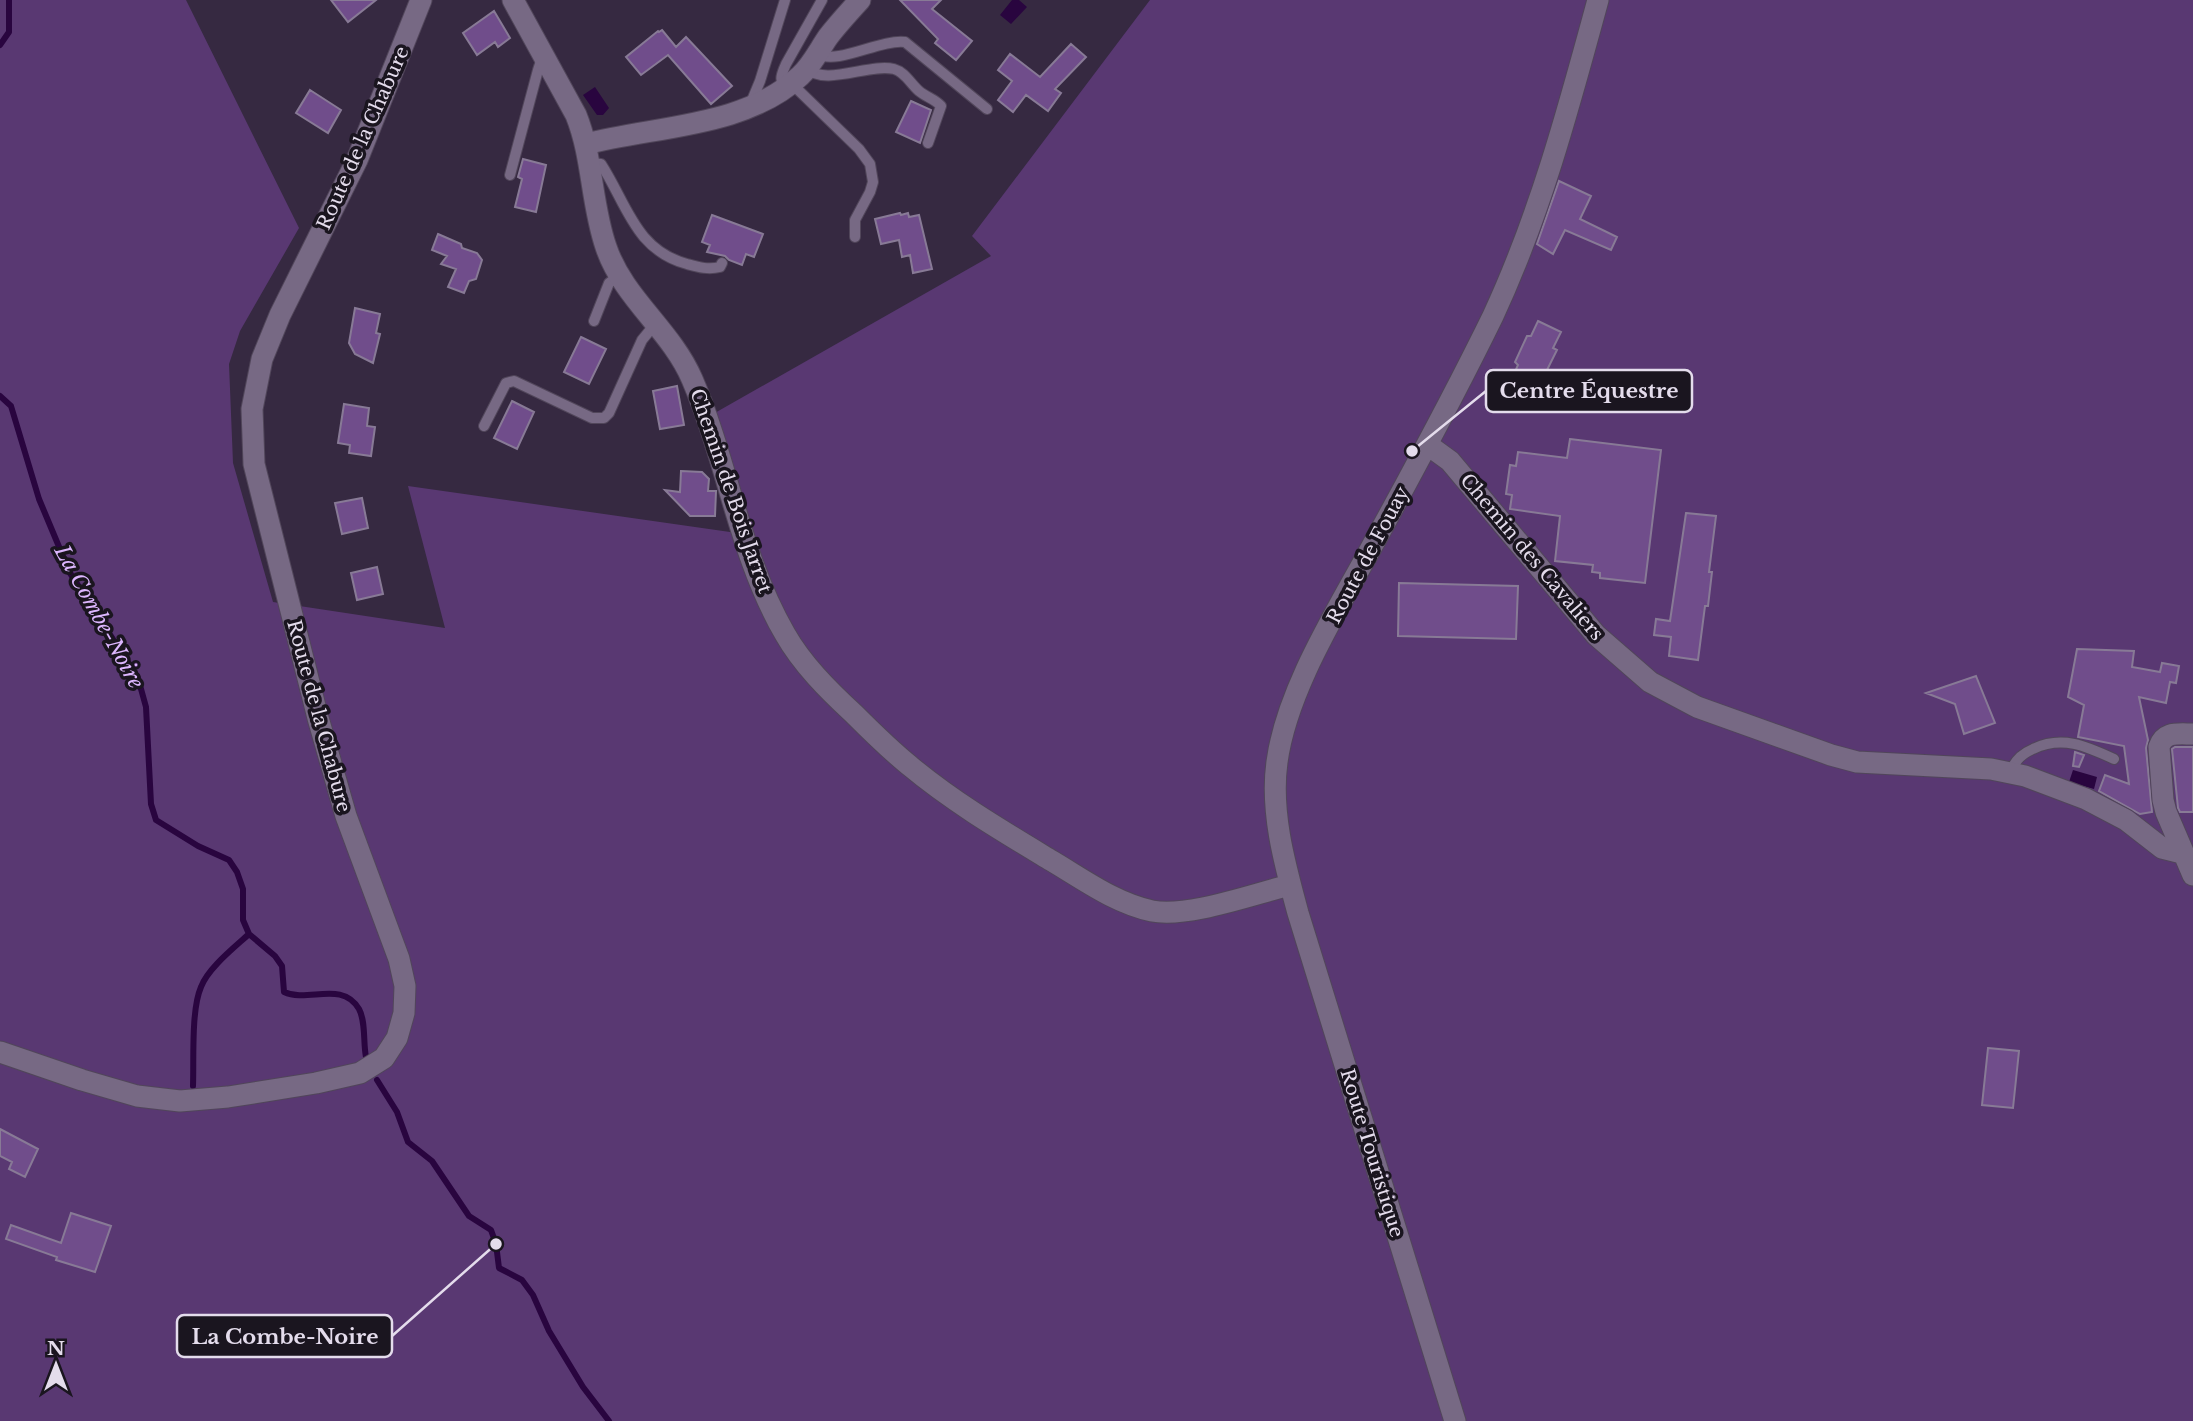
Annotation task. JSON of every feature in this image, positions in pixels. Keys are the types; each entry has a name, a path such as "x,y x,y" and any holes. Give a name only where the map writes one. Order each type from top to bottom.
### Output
{"street":[{"name":"Route de la Chabure","path":"0,1052 137,1096 180,1101 228,1097 360,1073 384,1058 397,1038 404,1013 405,986 399,959 346,816 318,718 254,464 252,409 262,359 280,316 357,160 421,0"},
{"name":"Chemin de Bois Jarret","path":"513,0 576,115 588,154 606,247 619,276 677,349 691,377 740,530 785,634 805,663 834,695 911,768 1039,853 1102,891 1134,906 1155,912 1174,912 1204,907 1290,884"},
{"path":"588,154 749,107 800,73 860,0"},
{"name":"Route de Fouay","path":"1290,884 1275,792 1277,762 1284,730 1307,670 1428,445 1522,250 1561,134 1598,0"},
{"name":"Chemin des Cavaliers","path":"1428,445 1450,461 1596,635 1650,682 1709,712 1857,762 1966,767 2010,773 2052,785 2126,820 2162,848 2182,853"},
{"path":"2193,734 2168,735 2161,739 2159,747 2163,800 2193,875"},
{"name":"Route Touristique","path":"1290,884 1455,1421"}],"lane":[{"path":"749,107 760,81 785,0"},
{"path":"822,0 786,64 781,82 831,57 905,42 987,109"},
{"path":"510,174 538,70 540,64 547,59"},
{"path":"800,73 897,69 922,93 941,106 928,143"},
{"path":"800,73 870,164 873,182 855,220 855,237"},
{"path":"588,154 601,164 630,217 658,253 700,268 713,269 720,267 722,263"},
{"path":"594,321 609,283 619,276"},
{"path":"484,425 506,383 514,381 592,418 604,418 609,413 642,340 656,323"},
{"path":"2010,773 2015,762 2028,751 2055,741 2088,747 2113,759"}],"shaded area":[{"path":"0,0 186,0 299,228 240,331 229,364 233,463 273,602 445,628 408,486 751,535 713,414 991,256 972,236 1150,0 2193,0 2193,1421 0,1421"},
{"path":"1012,0 1019,0 1027,7 1011,24 1000,15"},
{"path":"595,87 609,108 603,115 597,115 583,95"},
{"path":"2073,770 2097,777 2094,789 2069,782"}],"building":[{"path":"331,0 376,0 348,22"},
{"path":"900,0 941,0 932,9 972,41 956,60 935,43 938,39"},
{"path":"494,11 510,38 498,47 495,42 477,55 463,33"},
{"path":"662,30 676,47 686,37 732,86 711,104 668,55 641,75 626,57"},
{"path":"1071,44 1086,57 1055,89 1061,93 1048,111 1026,95 1013,112 998,100 1012,81 998,70 1010,54 1040,77"},
{"path":"310,90 341,110 328,133 296,113"},
{"path":"911,101 931,110 920,143 896,132"},
{"path":"523,159 546,165 536,212 515,207 522,179 518,177"},
{"path":"1559,181 1591,196 1580,219 1617,237 1611,250 1565,230 1553,254 1537,244"},
{"path":"908,213 909,217 919,215 932,269 913,273 910,255 902,257 899,240 881,244 875,219"},
{"path":"712,215 763,234 754,257 746,254 742,265 725,256 707,252 710,245 702,242"},
{"path":"438,234 477,253 482,260 476,279 469,281 464,293 448,287 456,269 441,264 447,256 432,250"},
{"path":"355,308 380,314 376,333 380,334 373,363 355,354 349,343"},
{"path":"1538,321 1561,332 1553,348 1557,350 1544,376 1540,375 1532,391 1511,381 1518,365 1515,362 1527,336 1531,336"},
{"path":"581,337 606,349 589,384 564,372"},
{"path":"677,386 684,425 660,429 653,391"},
{"path":"512,401 534,412 517,449 494,438"},
{"path":"344,404 369,408 367,426 375,427 371,456 349,453 350,445 338,443"},
{"path":"1570,439 1661,450 1645,583 1600,578 1600,573 1592,572 1593,565 1555,561 1560,516 1510,509 1512,495 1506,494 1510,465 1516,466 1518,452 1567,458"},
{"path":"681,471 702,472 709,479 708,491 716,491 715,516 690,516 665,490 680,492"},
{"path":"362,498 368,528 342,534 335,503"},
{"path":"1686,513 1716,516 1708,606 1705,606 1698,660 1669,656 1671,637 1654,635 1656,619 1670,621"},
{"path":"377,567 383,594 357,600 351,573"},
{"path":"1399,583 1518,586 1516,639 1398,636"},
{"path":"2077,649 2134,651 2132,667 2160,672 2162,663 2179,666 2176,683 2170,682 2166,703 2139,697 2148,740 2146,748 2152,812 2140,814 2099,791 2105,775 2129,784 2124,746 2078,737 2084,705 2068,697"},
{"path":"1976,676 1995,723 1964,734 1955,704 1926,693"},
{"path":"2193,747 2193,812 2180,812 2178,808 2172,749"},
{"path":"2075,752 2084,755 2079,767 2073,766"},
{"path":"1988,1048 2019,1051 2013,1108 1982,1105"},
{"path":"0,1129 38,1149 25,1177 9,1169 12,1162 0,1156"},
{"path":"71,1213 111,1226 95,1272 56,1260 57,1257 6,1239 11,1225 61,1243"}],"waterway":[{"name":"La Combe-Noire","path":"0,45 9,32 9,0"},
{"name":"La Combe-Noire","path":"0,396 11,406 39,499 70,573 138,678 146,707 151,804 156,820 198,846 229,860 243,889 243,920 249,934 275,956 282,966 284,992 293,995 334,994 352,1000 359,1009 364,1026 366,1057"},
{"path":"193,1086 194,1021 201,987 216,965 249,934"},
{"name":"La Combe-Noire","path":"377,1080 397,1112 408,1142 432,1161 469,1216 491,1230 499,1268 522,1280 533,1295 549,1331 583,1387 609,1421"}],"place":[{"name":"Centre Équestre","path":"1412,451"},
{"name":"La Combe-Noire","path":"496,1244"}]}
